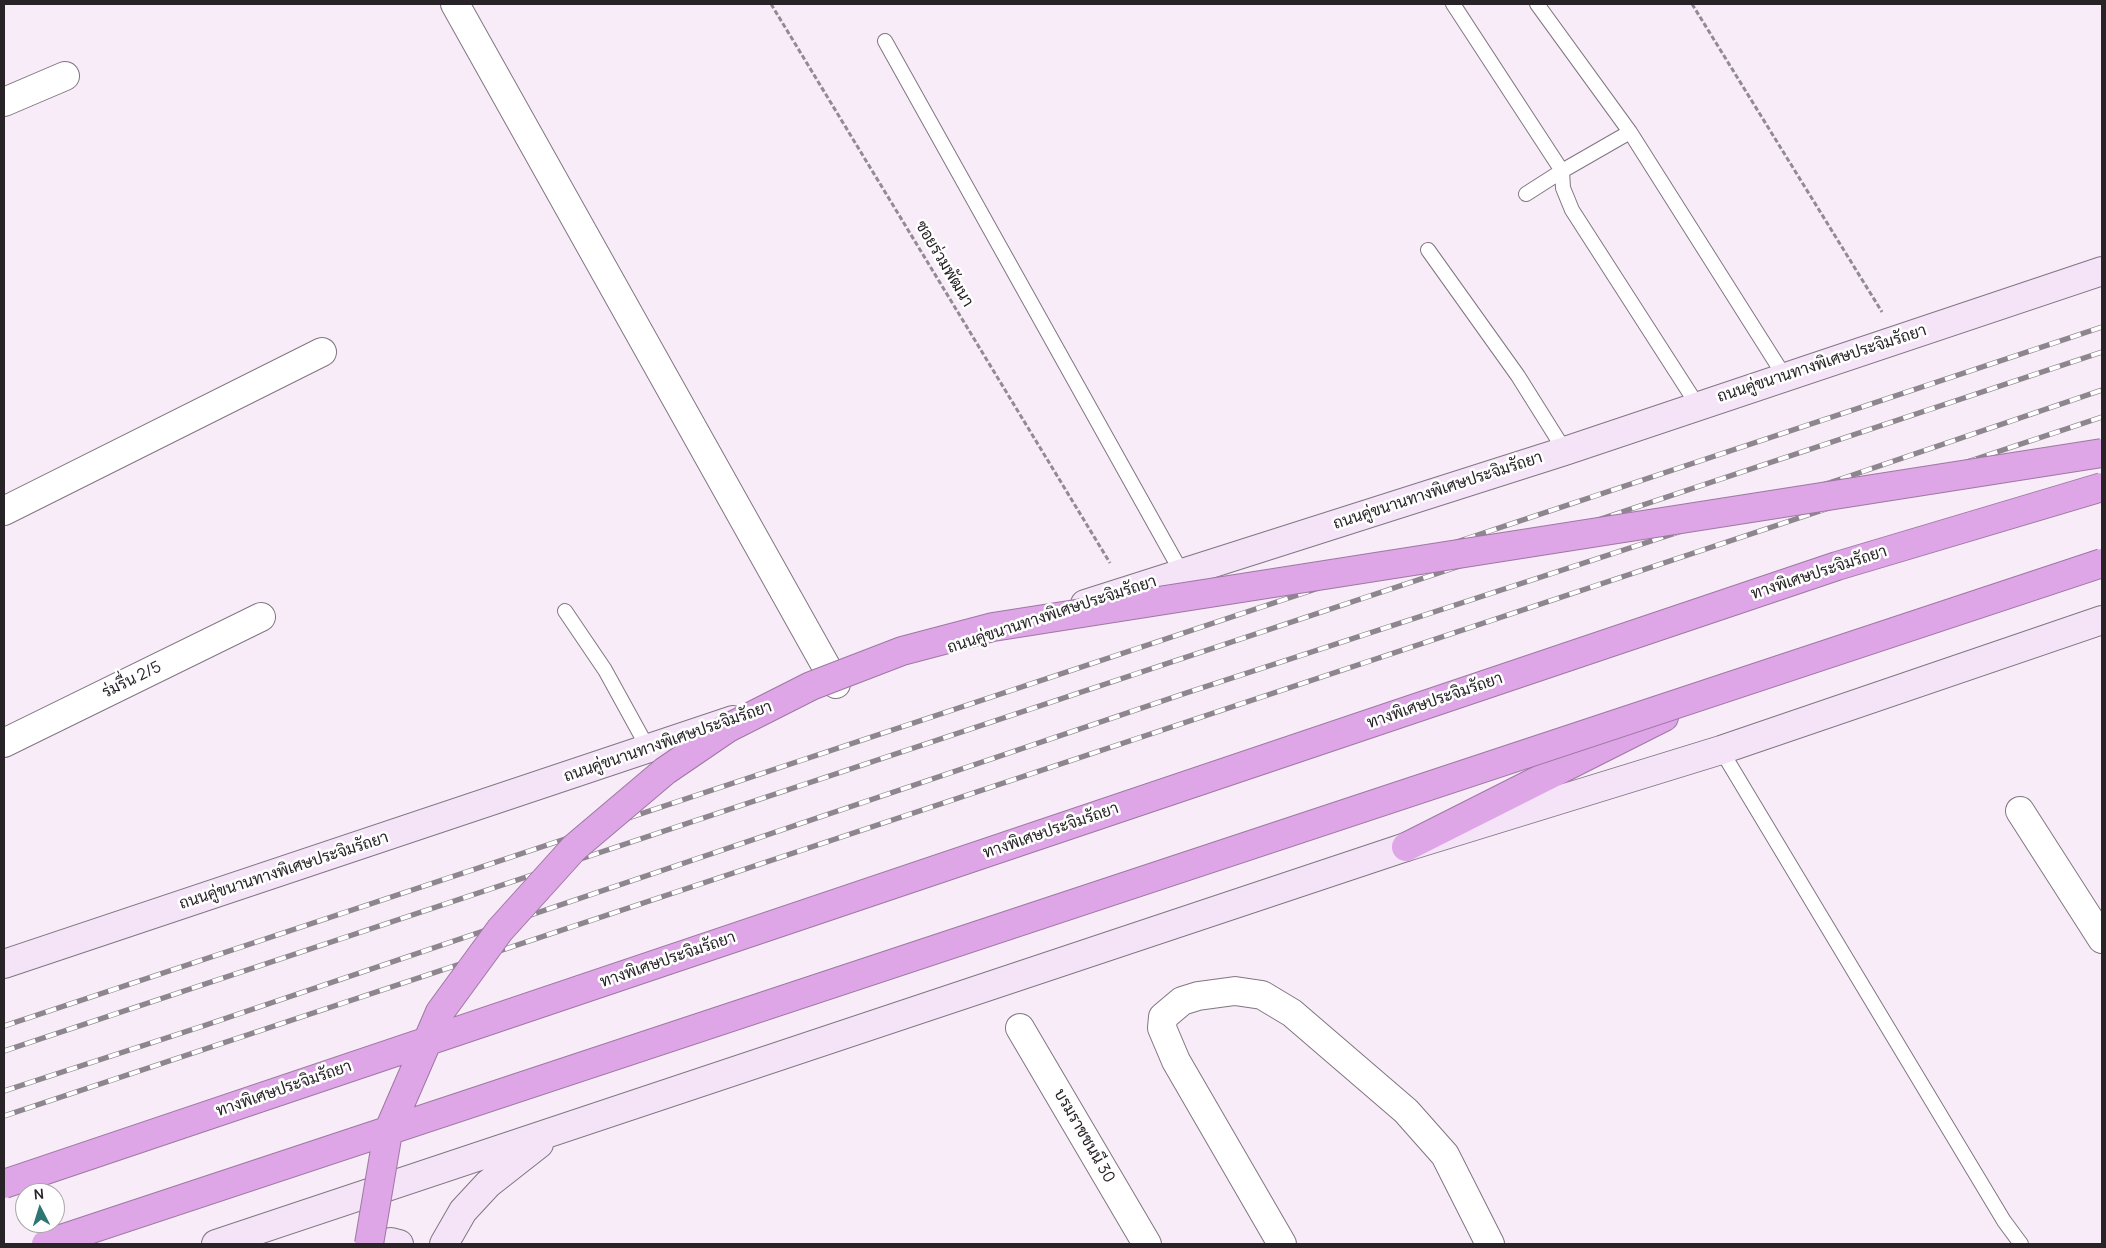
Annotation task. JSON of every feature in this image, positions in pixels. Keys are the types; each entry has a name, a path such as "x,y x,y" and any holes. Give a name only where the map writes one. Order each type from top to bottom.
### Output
{"highway":[{"path":"369,1244 388,1132 440,1012 500,930 574,848 665,772 728,728 811,686 902,651 993,627 2102,453"},
{"name":"ทางพิเศษประจิมรัถยา","path":"4,1184 1837,566 2102,487"},
{"path":"1406,847 1669,714 1720,691 1849,641 2102,558"},
{"path":"46,1244 2102,563"}],"main road":[{"name":"ถนนคู่ขนานทางพิเศษประจิมรัถยา","path":"4,964 649,750 836,684 1565,451 2102,271"},
{"path":"216,1244 1406,847 1721,750 2102,620"},
{"path":"444,1244 463,1210 488,1184 554,1132"},
{"path":"380,1244 391,1242 399,1244"}],"street":[{"path":"455,4 836,684"},
{"path":"4,102 65,76"},
{"path":"4,511 322,352"},
{"name":"ร่มรื่น 2/5","path":"4,743 261,617"},
{"path":"2020,811 2102,939"},
{"path":"1282,1244 1176,1061 1162,1028 1164,1017 1182,1001 1198,996 1235,991 1262,995 1292,1013 1406,1111 1445,1155 1490,1244"},
{"name":"บรมราชชนนี 30","path":"1020,1028 1147,1244"}],"lane":[{"path":"1453,4 1562,171 1563,188 1572,210 1698,406"},
{"path":"1537,4 1630,132 1785,377"},
{"path":"885,41 1182,573"},
{"path":"1526,194 1630,132"},
{"path":"1428,250 1518,376 1565,451"},
{"path":"565,611 605,670 649,750"},
{"path":"1721,750 2004,1221 2021,1244"}],"path":[{"name":"ซอยร่วมพัฒนา","path":"771,4 1095,538"},
{"path":"1692,4 1864,284"}],"railway":[{"path":"4,1026 2102,327"},
{"path":"4,1051 2102,352"},
{"path":"4,1091 203,1026 1186,693 1844,478 2102,390"},
{"path":"4,1116 2102,417"}]}
